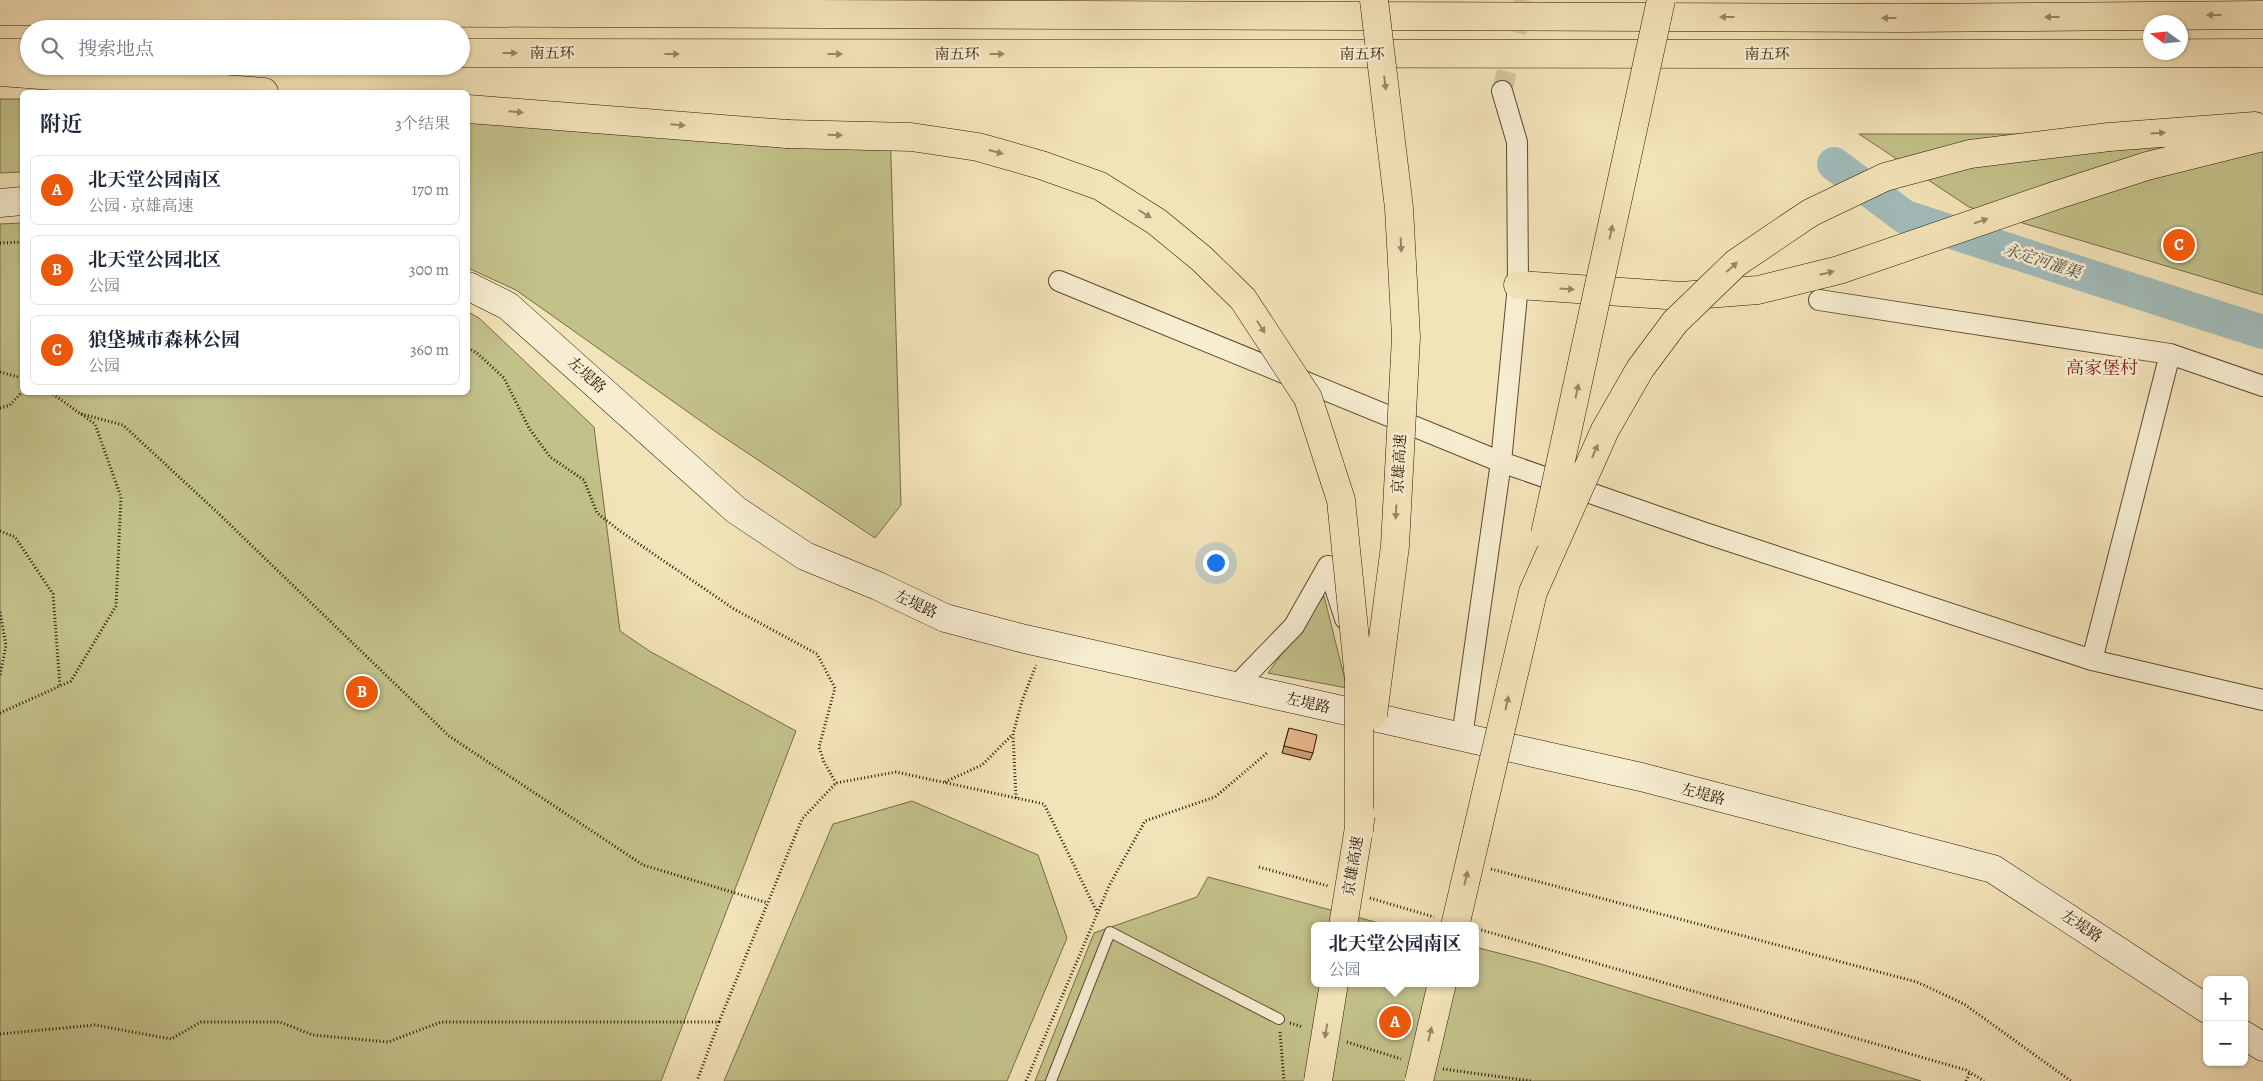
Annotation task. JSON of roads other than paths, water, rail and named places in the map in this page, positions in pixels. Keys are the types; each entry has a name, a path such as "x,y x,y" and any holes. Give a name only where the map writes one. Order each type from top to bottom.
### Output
{"highway":[{"name":"京雄高速","path":"1344,922 1359,832 1394,546 1406,337 1399,208 1374,0"},
{"path":"1456,922 1533,592 1661,0"},
{"path":"0,11 1901,18 2263,15"},
{"path":"0,53 20,53"},
{"name":"南五环","path":"470,53 2263,53"},
{"path":"0,72 20,74"},
{"path":"40,75 238,90"},
{"path":"470,109 786,134 911,137 978,147 1041,165 1100,186 1157,222 1202,259 1243,300 1308,398 1341,500 1359,679 1359,832"},
{"path":"1533,592 1605,430 1640,369 1675,322 1736,263 1810,212 1886,177 1970,154 2109,137 2263,125"},
{"path":"1518,285 1681,296 1758,290 1839,270 2057,194 2159,163 2263,137"},
{"path":"1318,1081 1333,987"},
{"path":"1421,1070 1441,987"}],"main road":[{"path":"0,203 20,201"},
{"name":"左堤路","path":"470,287 508,306 736,510 805,556 878,586 945,618 1044,643 1641,777 1994,869 2203,1006"},
{"path":"2248,1037 2263,1047"}],"street":[{"path":"1462,737 1501,462 1518,285 1517,142 1502,91"},
{"path":"1059,281 1501,462 1705,533 2092,660 2263,700"},
{"path":"1819,300 2170,354 2263,386"},
{"path":"2092,660 2170,354"},
{"path":"1236,686 1294,626 1328,566 1352,643 1388,720"}],"lane":[{"path":"1051,1081 1110,932 1280,1020"}],"waterway":[{"name":"永定河灌渠","path":"1834,164 1905,217 2263,332"}],"tunnel":[{"path":"1502,91 1524,0"}],"place":[{"name":"狼垡城市森林公园","path":"2179,245"},
{"name":"北天堂公园北区","path":"362,692"},
{"name":"北天堂公园南区","path":"1395,1022"}],"district":[{"name":"高家堡村","path":"2102,368"}]}
